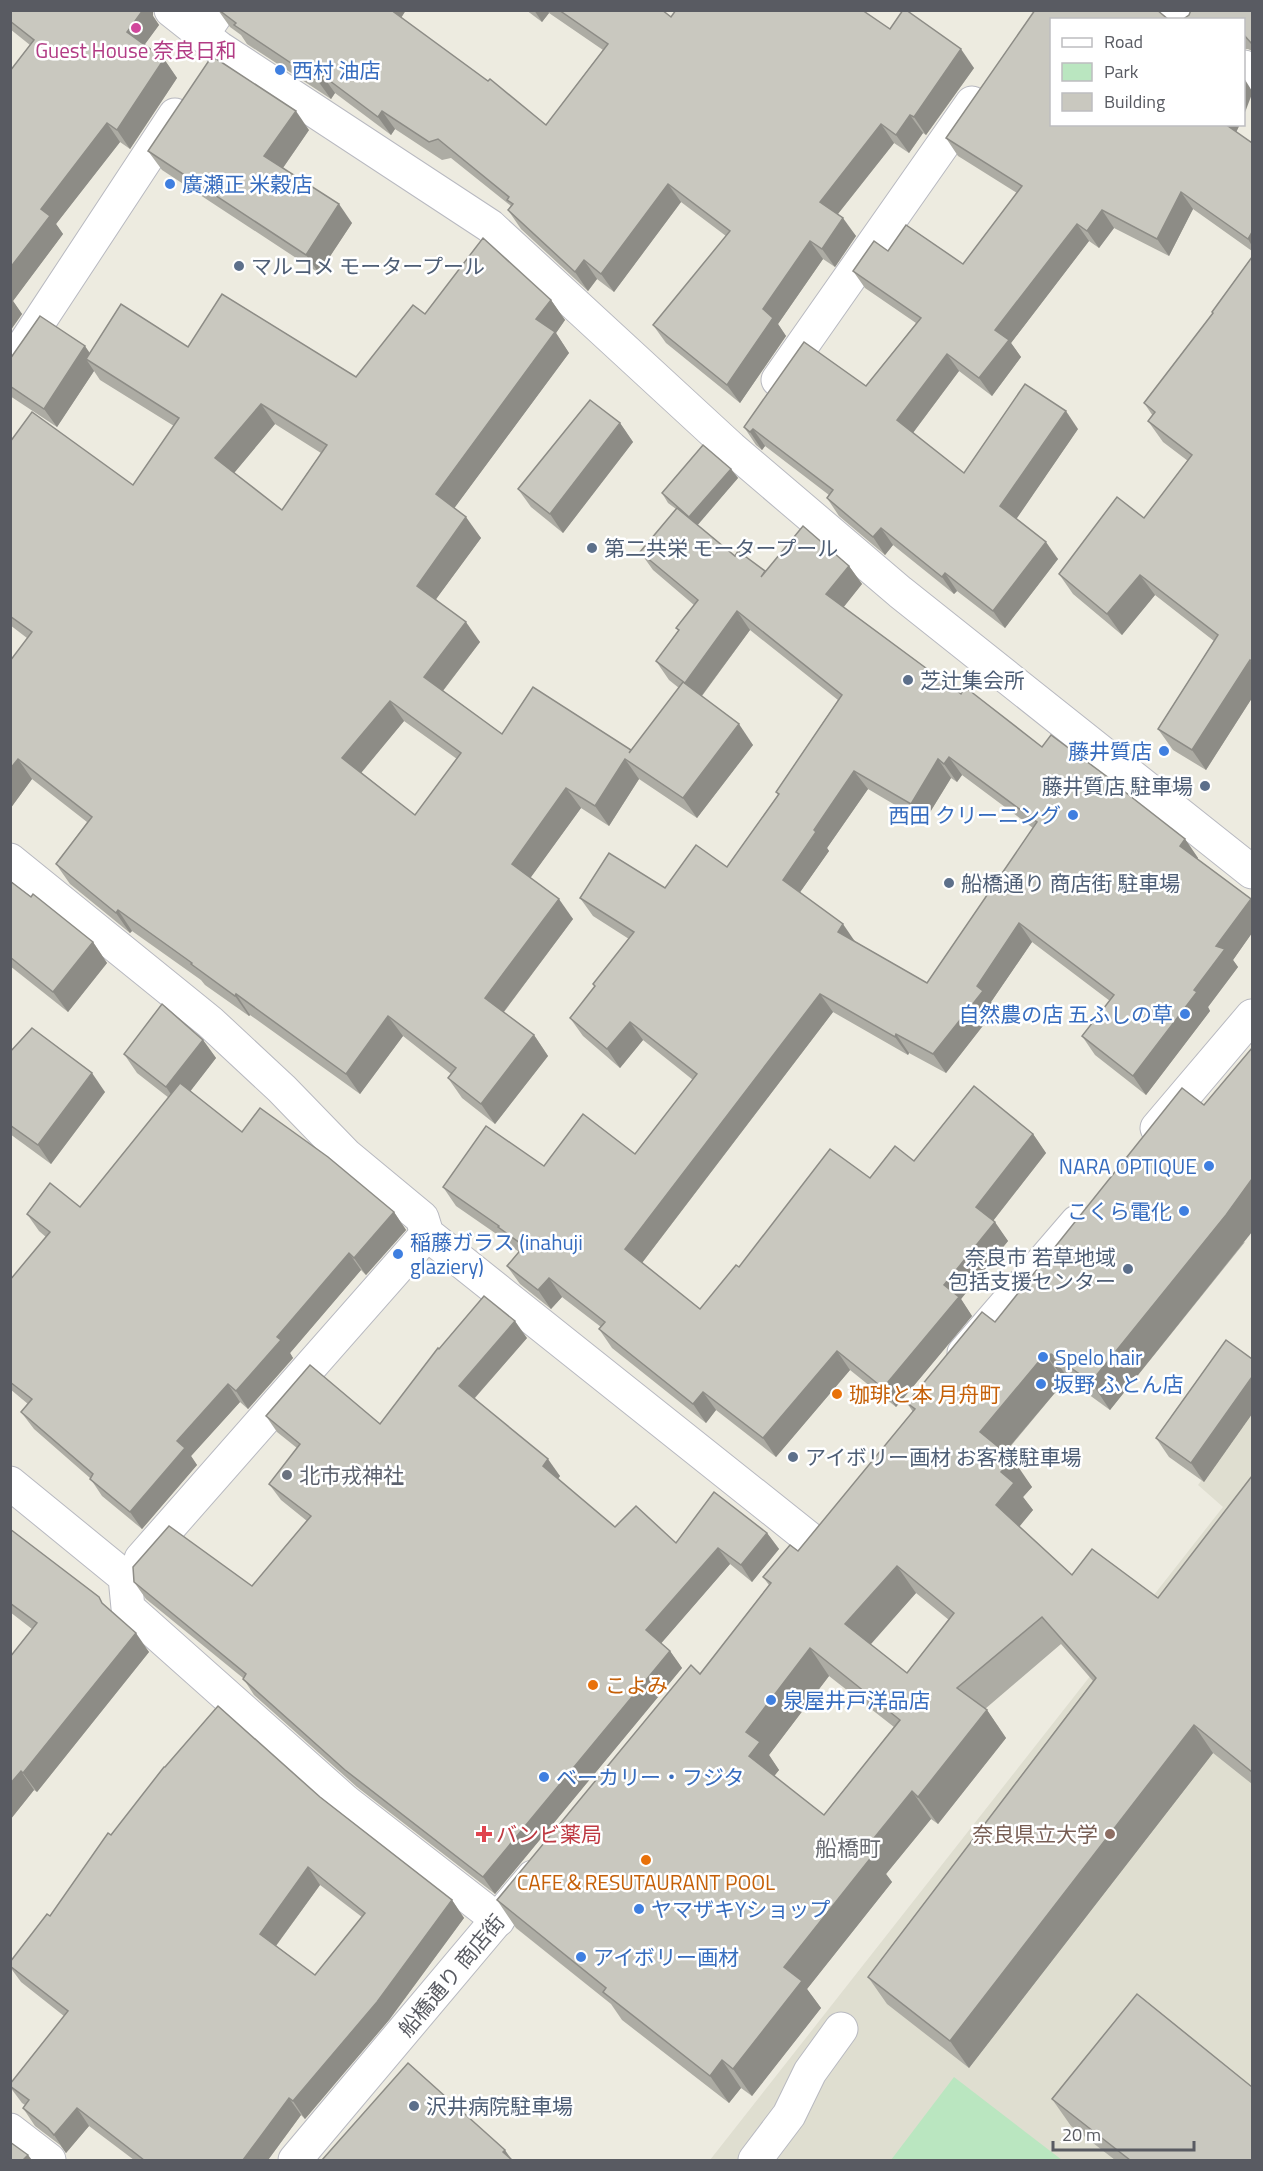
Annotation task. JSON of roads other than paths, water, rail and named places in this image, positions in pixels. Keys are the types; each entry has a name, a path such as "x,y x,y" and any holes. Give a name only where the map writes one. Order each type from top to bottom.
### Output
{"street":[{"path":"171,10 208,50 490,226 731,448 900,592 1252,872"},
{"path":"10,366 208,50"},
{"path":"731,448 989,79"},
{"path":"10,860 210,1022 282,1089 346,1155 422,1218 427,1234 818,1531 789,1567"},
{"path":"1137,1151 1252,1016"},
{"path":"945,1377 1098,1196"},
{"path":"125,1577 427,1234"},
{"path":"10,1482 125,1577 128,1608 345,1801 498,1920"},
{"name":"船橋通り 商店街","path":"295,2160 550,1856"},
{"path":"755,2160 789,2115 810,2072 841,2029"},
{"path":"10,2130 49,2160"}],"place":[{"name":"Guest House 奈良日和","path":"136,28"},
{"name":"西村 油店","path":"280,70"},
{"name":"廣瀬正 米穀店","path":"170,184"},
{"name":"マルコメ モータープール","path":"239,266"},
{"name":"第二共栄 モータープール","path":"592,548"},
{"name":"芝辻集会所","path":"908,680"},
{"name":"藤井質店","path":"1164,751"},
{"name":"藤井質店 駐車場","path":"1205,786"},
{"name":"西田 クリーニング","path":"1073,815"},
{"name":"船橋通り 商店街 駐車場","path":"949,883"},
{"name":"自然農の店 五ふしの草","path":"1185,1014"},
{"name":"NARA OPTIQUE","path":"1209,1166"},
{"name":"こくら電化","path":"1184,1211"},
{"name":"稲藤ガラス (inahuji glaziery)","path":"398,1254"},
{"name":"奈良市 若草地域 包括支援センター","path":"1128,1269"},
{"name":"Spelo hair","path":"1043,1357"},
{"name":"坂野 ふとん店","path":"1041,1384"},
{"name":"珈琲と本 月舟町","path":"837,1394"},
{"name":"アイボリー画材 お客様駐車場","path":"793,1457"},
{"name":"北市戎神社","path":"287,1475"},
{"name":"こよみ","path":"593,1685"},
{"name":"泉屋井戸洋品店","path":"771,1700"},
{"name":"ベーカリー・フジタ","path":"544,1777"},
{"name":"バンビ薬局","path":"484,1834"},
{"name":"奈良県立大学","path":"1110,1834"},
{"name":"CAFE＆RESUTAURANT POOL","path":"646,1860"},
{"name":"ヤマザキYショップ","path":"639,1909"},
{"name":"アイボリー画材","path":"581,1957"},
{"name":"沢井病院駐車場","path":"414,2106"}],"district":[{"name":"船橋町","path":"848,1848"}]}
